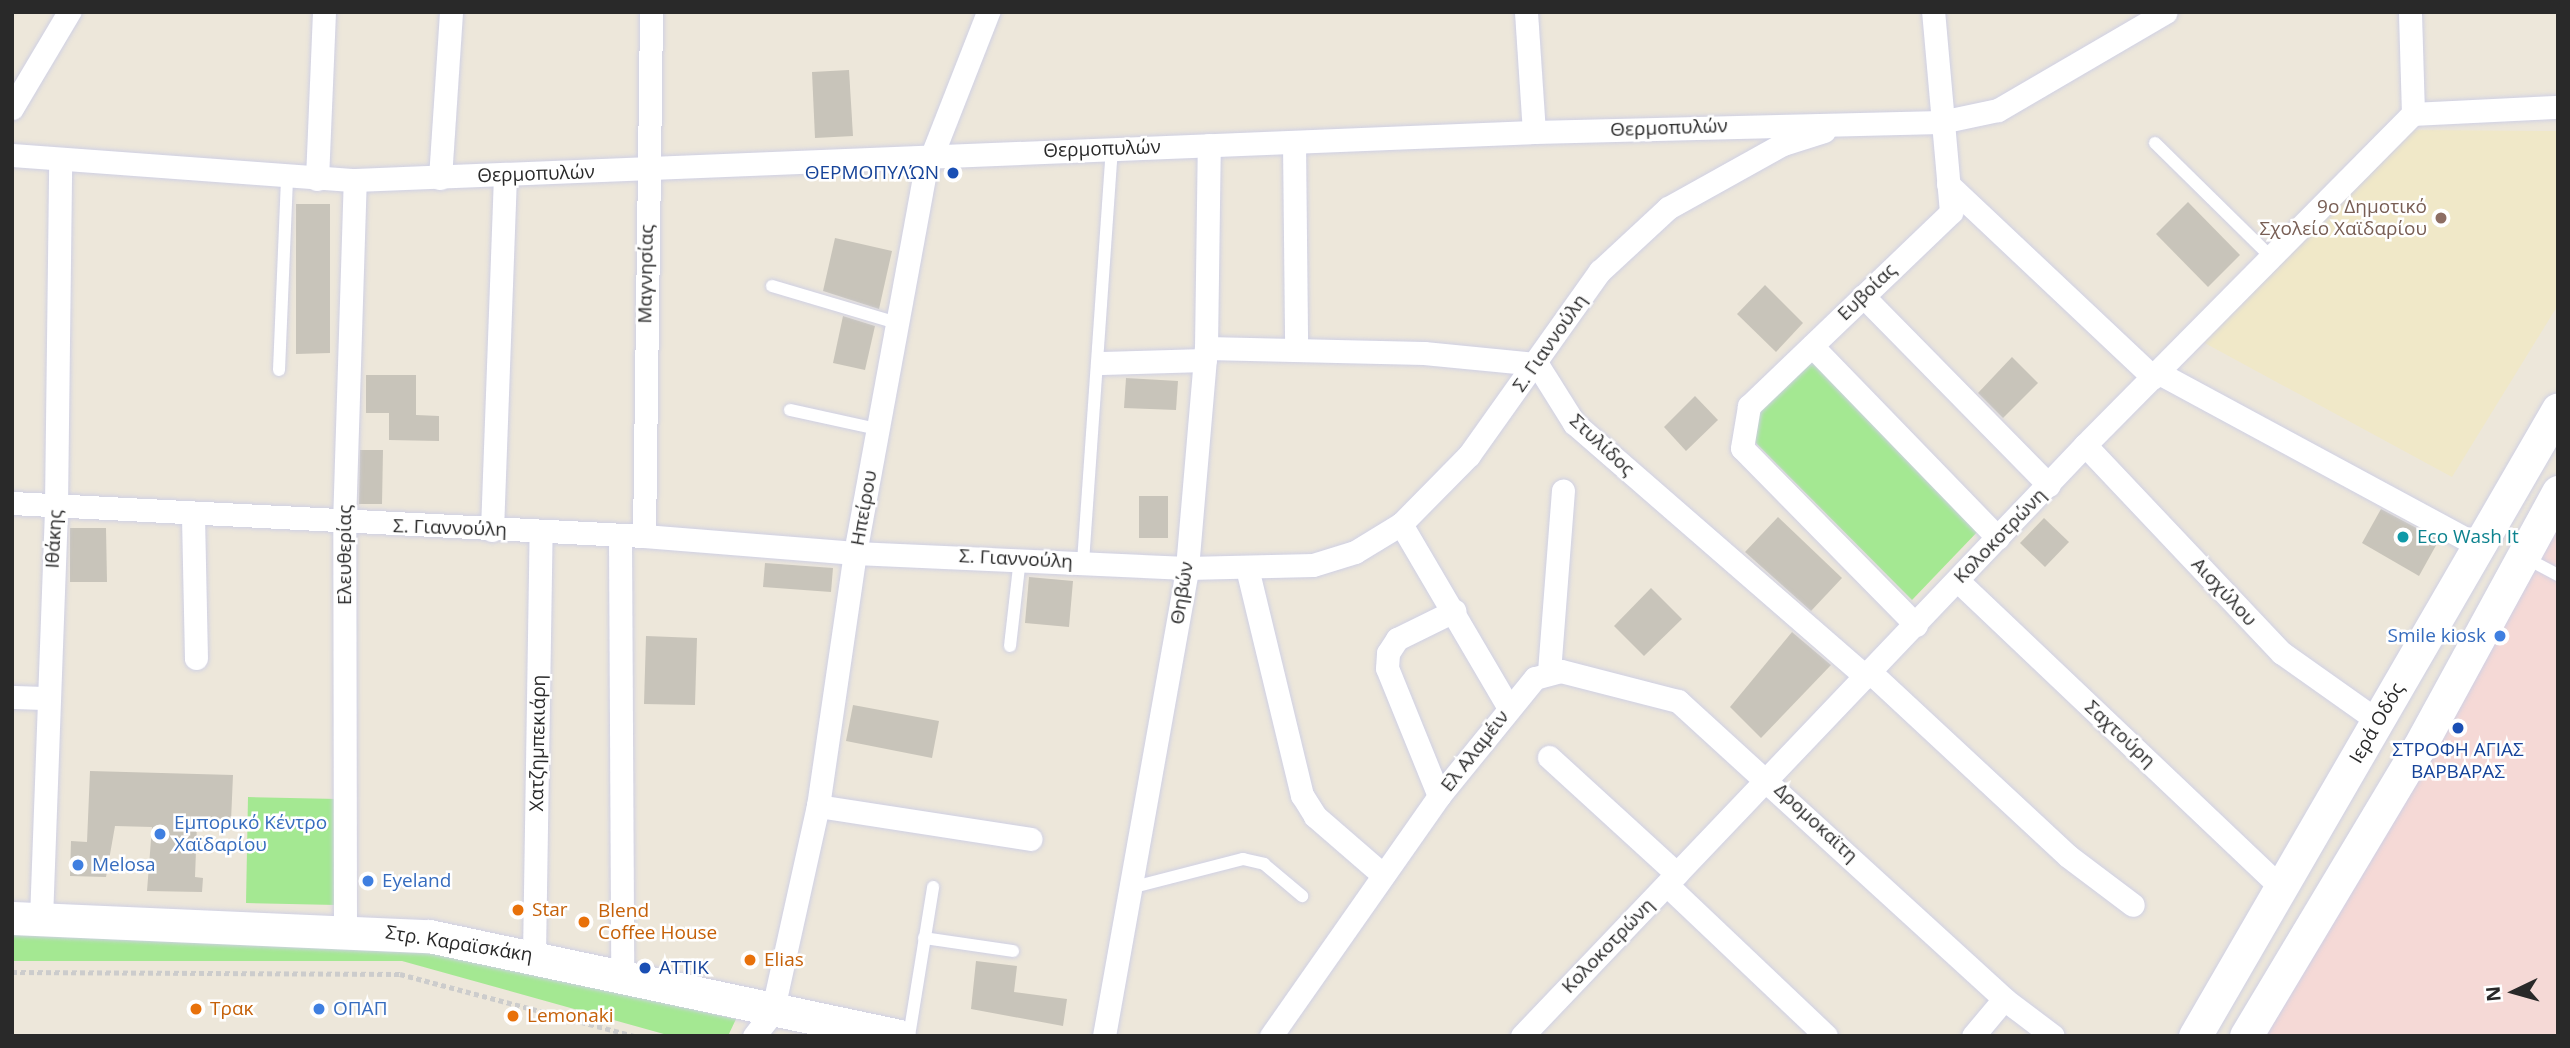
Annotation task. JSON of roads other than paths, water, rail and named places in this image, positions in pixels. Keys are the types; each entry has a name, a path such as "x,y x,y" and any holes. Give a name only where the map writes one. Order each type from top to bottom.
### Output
{"main road":[{"name":"Ιερά Οδός","path":"2195,1036 2558,409"},
{"path":"2246,1036 2418,749 2558,492"},
{"name":"Στρ. Καραϊσκάκη","path":"27,918 345,929 534,956 622,978 763,1024 898,1036"}],"street":[{"path":"12,108 69,12"},
{"path":"317,179 324,12"},
{"path":"440,178 451,12"},
{"name":"Μαγνησίας","path":"644,536 651,12"},
{"name":"Ηπείρου","path":"763,1024 818,806 855,554 930,155 988,12"},
{"path":"1526,12 1534,132"},
{"name":"Ευβοίας","path":"1916,625 1742,448 1749,406 1951,212 1933,12"},
{"name":"Θερμοπυλών","path":"12,155 355,180 1534,132 1941,122 1998,110 2166,12"},
{"path":"2410,12 2413,114 2558,107"},
{"name":"Κολοκοτρώνη","path":"1522,1036 1958,581 2085,444 2269,255 2413,114"},
{"name":"Σ. Γιαννούλη","path":"12,503 344,524 644,536 855,554 1020,558 1187,568 1312,565 1355,552 1401,524 1469,456 1537,364 1600,271 1668,208 1783,144 1844,125"},
{"path":"1294,142 1296,349"},
{"name":"Θηβών","path":"1104,1036 1187,568 1205,354 1209,145"},
{"name":"Ιθάκης","path":"27,918 46,698 56,506 60,159"},
{"path":"492,530 505,175"},
{"name":"Ελευθερίας","path":"345,929 344,524 355,180"},
{"path":"1948,184 2155,375 2477,545"},
{"path":"1863,296 2049,485"},
{"path":"1812,346 1998,538"},
{"path":"1102,363 1296,349 1537,364"},
{"name":"Στυλίδος","path":"1537,364 1574,423 1868,675 2068,856 2133,905"},
{"name":"Αισχύλου","path":"2085,444 2282,653 2378,721"},
{"path":"1549,672 1563,491"},
{"path":"193,516 197,658"},
{"path":"1401,524 1510,708"},
{"name":"Χατζημπεκιάρη","path":"534,956 541,531"},
{"path":"620,536 622,978"},
{"path":"1247,568 1302,795 1315,816 1383,875"},
{"name":"Σαχτούρη","path":"1958,581 2282,888"},
{"path":"1439,796 1387,668 1388,653 1397,639 1454,611"},
{"name":"Ελ Αλαμέιν","path":"1271,1036 1439,796 1510,708 1549,672"},
{"name":"Δρομοκαϊτη","path":"1549,672 1678,701 1769,778 2004,999 2053,1036"},
{"path":"12,697 46,698"},
{"path":"1549,757 1826,1036"},
{"path":"818,806 1030,839"},
{"path":"1973,1036 2004,999"}],"lane":[{"path":"2155,143 2269,255"},
{"path":"1083,562 1102,363 1112,149"},
{"path":"279,370 287,177"},
{"path":"772,286 897,323"},
{"path":"790,410 877,429"},
{"path":"2521,556 2558,575"},
{"path":"1010,646 1020,558"},
{"path":"1130,888 1243,859 1264,864 1302,896"},
{"path":"909,1036 933,887"},
{"path":"924,938 1013,951"}],"place":[{"name":"ΘΕΡΜΟΠΥΛΏΝ","path":"953,173"},
{"name":"9ο Δημοτικό Σχολείο Χαϊδαρίου","path":"2441,218"},
{"name":"Eco Wash It","path":"2403,537"},
{"name":"Smile kiosk","path":"2500,636"},
{"name":"ΣΤΡΟΦΗ ΑΓΙΑΣ ΒΑΡΒΑΡΑΣ","path":"2458,728"},
{"name":"Εμπορικό Κέντρο Χαϊδαρίου","path":"160,834"},
{"name":"Melosa","path":"78,865"},
{"name":"Eyeland","path":"368,881"},
{"name":"Star","path":"518,910"},
{"name":"Blend Coffee House","path":"584,922"},
{"name":"Elias","path":"750,960"},
{"name":"ΑΤΤΙΚ","path":"645,968"},
{"name":"Τρακ","path":"196,1009"},
{"name":"ΟΠΑΠ","path":"319,1009"},
{"name":"Lemonaki","path":"513,1016"}]}
